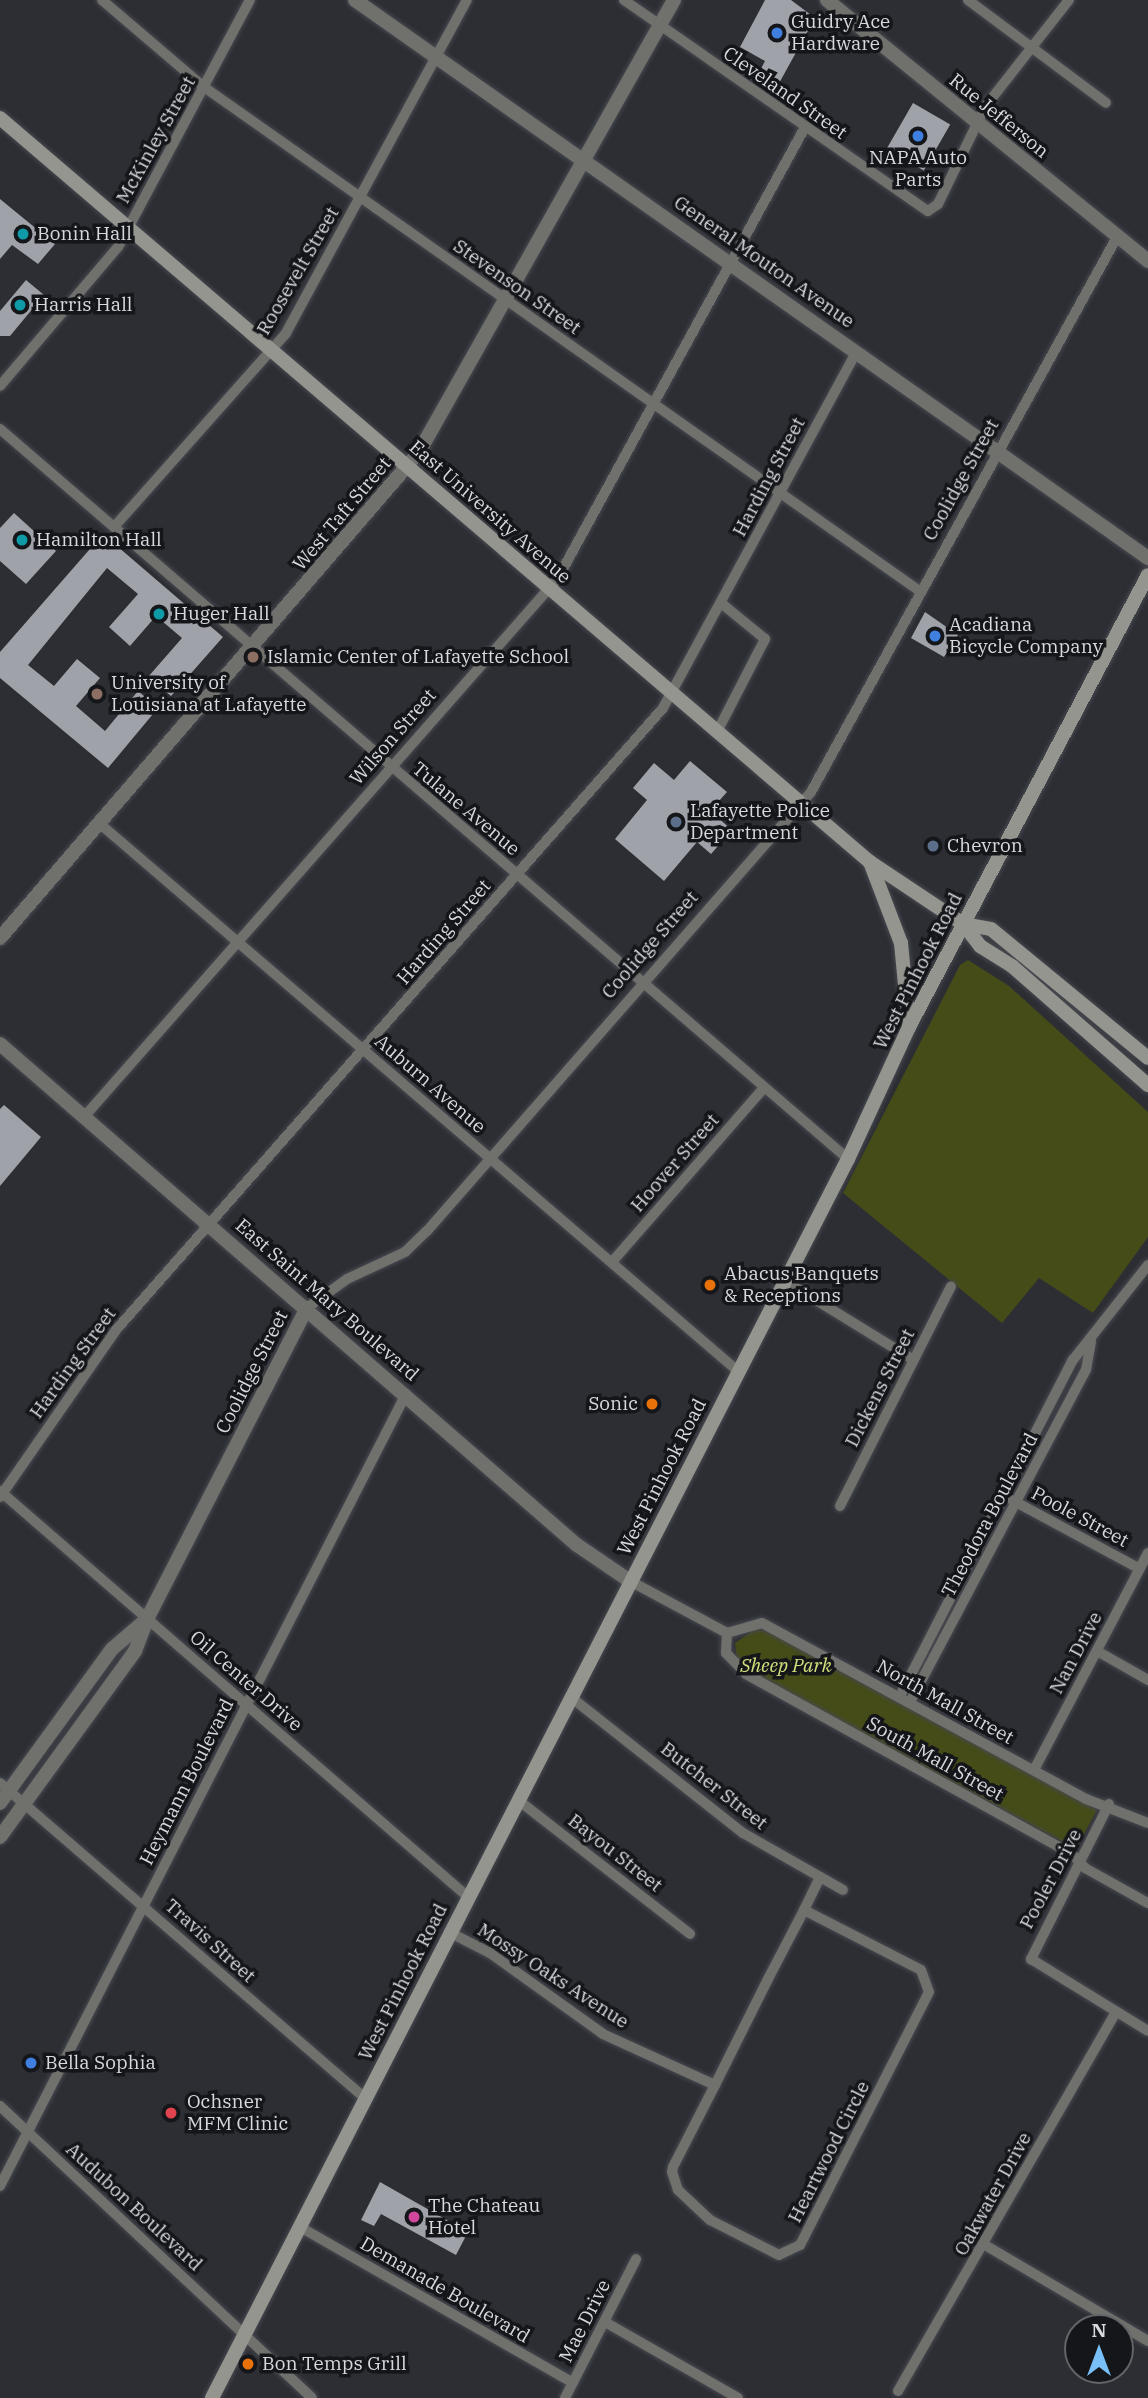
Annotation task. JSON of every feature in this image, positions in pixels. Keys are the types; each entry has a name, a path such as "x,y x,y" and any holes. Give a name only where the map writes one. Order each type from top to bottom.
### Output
{"main road":[{"name":"East University Avenue","path":"0,118 870,862 963,924 980,946 1022,974 1148,1085"},
{"name":"West Pinhook Road","path":"212,2398 848,1159 909,1027 1148,575"},
{"path":"870,862 903,953 909,1027"},
{"name":"East University Avenue","path":"963,924 991,929 1148,1058"}],"street":[{"name":"Stevenson Street","path":"102,0 204,88 921,592"},
{"name":"McKinley Street","path":"0,386 118,247 250,0"},
{"name":"General Mouton Avenue","path":"355,0 732,262 1148,558"},
{"name":"Roosevelt Street","path":"114,527 271,350 360,198 467,0"},
{"name":"Cleveland Street","path":"624,0 804,129 928,211 938,204 979,125"},
{"name":"West Taft Street","path":"0,938 408,467 507,301 674,0"},
{"name":"Rue Jefferson","path":"827,0 1148,261"},
{"path":"968,0 1030,51 1106,103"},
{"path":"979,125 985,107 1069,0"},
{"name":"Wilson Street","path":"85,1117 548,588 804,129"},
{"name":"Coolidge Street","path":"0,1837 129,1662 147,1619 307,1308 347,1279 405,1252 801,803 1000,451 1117,237"},
{"name":"Harding Street","path":"1,1494 108,1340 517,875 672,694 857,351"},
{"name":"Tulane Avenue","path":"0,429 390,768 644,982 848,1159"},
{"path":"717,732 765,639 721,603"},
{"name":"Auburn Avenue","path":"99,823 738,1371"},
{"name":"East Saint Mary Boulevard","path":"0,1044 577,1545 630,1581"},
{"name":"Hoover Street","path":"612,1262 764,1088"},
{"name":"Theodora Boulevard","path":"905,1699 1073,1360 1091,1341 1148,1265"},
{"path":"785,1280 914,1360"},
{"name":"Dickens Street","path":"840,1506 951,1286"},
{"name":"Theodora Boulevard","path":"905,1699 1017,1503 1086,1370 1091,1341"},
{"name":"Heymann Boulevard","path":"0,2186 406,1394"},
{"name":"Oil Center Drive","path":"1,1494 468,1897"},
{"name":"Poole Street","path":"1004,1495 1140,1569"},
{"name":"Nan Drive","path":"1034,1770 1148,1553"},
{"path":"630,1581 727,1633"},
{"name":"Coolidge Street","path":"3,1792 112,1649 147,1619"},
{"name":"North Mall Street","path":"727,1633 762,1623 1086,1799 1109,1804 1148,1823"},
{"name":"South Mall Street","path":"727,1633 726,1653 746,1674 1148,1903"},
{"path":"1097,1651 1148,1680"},
{"name":"Butcher Street","path":"572,1698 743,1833 843,1890"},
{"name":"Travis Street","path":"3,1792 24,1804 144,1905 365,2098"},
{"name":"Bayou Street","path":"518,1800 690,1934"},
{"name":"Pooler Drive","path":"1109,1804 1031,1959 1148,2031"},
{"name":"Heartwood Circle","path":"804,1910 915,1966 925,1976 929,1992 800,2245 787,2255 769,2253 710,2220 674,2183 673,2168 820,1877"},
{"name":"Mossy Oaks Avenue","path":"449,1932 490,1953 603,2034 715,2085"},
{"name":"Oakwater Drive","path":"898,2391 985,2245 1116,2012"},
{"name":"Audubon Boulevard","path":"0,2106 312,2398"},
{"name":"Demanade Boulevard","path":"300,2227 573,2384"},
{"path":"985,2245 1148,2341"},
{"name":"Mae Drive","path":"565,2398 636,2259"},
{"path":"605,2322 738,2398"}],"green space":[{"path":"968,960 1009,986 1148,1112 1148,1237 1093,1313 1039,1278 1002,1323 843,1193 960,965"},
{"name":"Sheep Park","path":"755,1629 772,1633 1097,1810 1076,1849 747,1670 737,1660 735,1643"}],"building":[{"name":"Guidry Ace Hardware","path":"765,0 791,0 815,18 777,87 757,76 765,61 740,47"},
{"name":"NAPA Auto Parts","path":"913,103 950,124 924,170 886,149"},
{"name":"Bonin Hall","path":"0,199 55,244 38,264 12,245 0,259"},
{"name":"Harris Hall","path":"26,280 44,295 10,336 0,336 0,311"},
{"name":"Hamilton Hall","path":"14,513 56,551 26,584 0,561 0,528"},
{"path":"103,534 223,637 171,696 148,677 182,638 156,616 130,646 109,627 138,594 107,568 28,665 54,686 77,659 100,678 76,706 105,731 138,691 158,708 108,768 0,678 0,652"},
{"name":"Acadiana Bicycle Company","path":"925,612 958,635 944,657 911,638"},
{"name":"Lafayette Police Department","path":"690,761 727,792 710,811 732,830 711,854 697,842 664,881 615,839 647,800 633,788 654,763 674,780"},
{"path":"4,1105 41,1137 0,1186 0,1109"},
{"name":"The Chateau Hotel","path":"380,2182 468,2232 456,2255 381,2214 374,2226 361,2220"}],"place":[{"name":"Guidry Ace Hardware","path":"777,33"},
{"name":"NAPA Auto Parts","path":"918,136"},
{"name":"Bonin Hall","path":"23,234"},
{"name":"Harris Hall","path":"20,305"},
{"name":"Hamilton Hall","path":"22,540"},
{"name":"Huger Hall","path":"159,614"},
{"name":"Acadiana Bicycle Company","path":"935,636"},
{"name":"Islamic Center of Lafayette School","path":"253,657"},
{"name":"University of Louisiana at Lafayette","path":"97,694"},
{"name":"Lafayette Police Department","path":"676,822"},
{"name":"Chevron","path":"933,846"},
{"name":"Abacus Banquets & Receptions","path":"710,1285"},
{"name":"Sonic","path":"652,1404"},
{"name":"Bella Sophia","path":"31,2063"},
{"name":"Ochsner MFM Clinic","path":"171,2113"},
{"name":"The Chateau Hotel","path":"414,2217"},
{"name":"Bon Temps Grill","path":"248,2364"}]}
